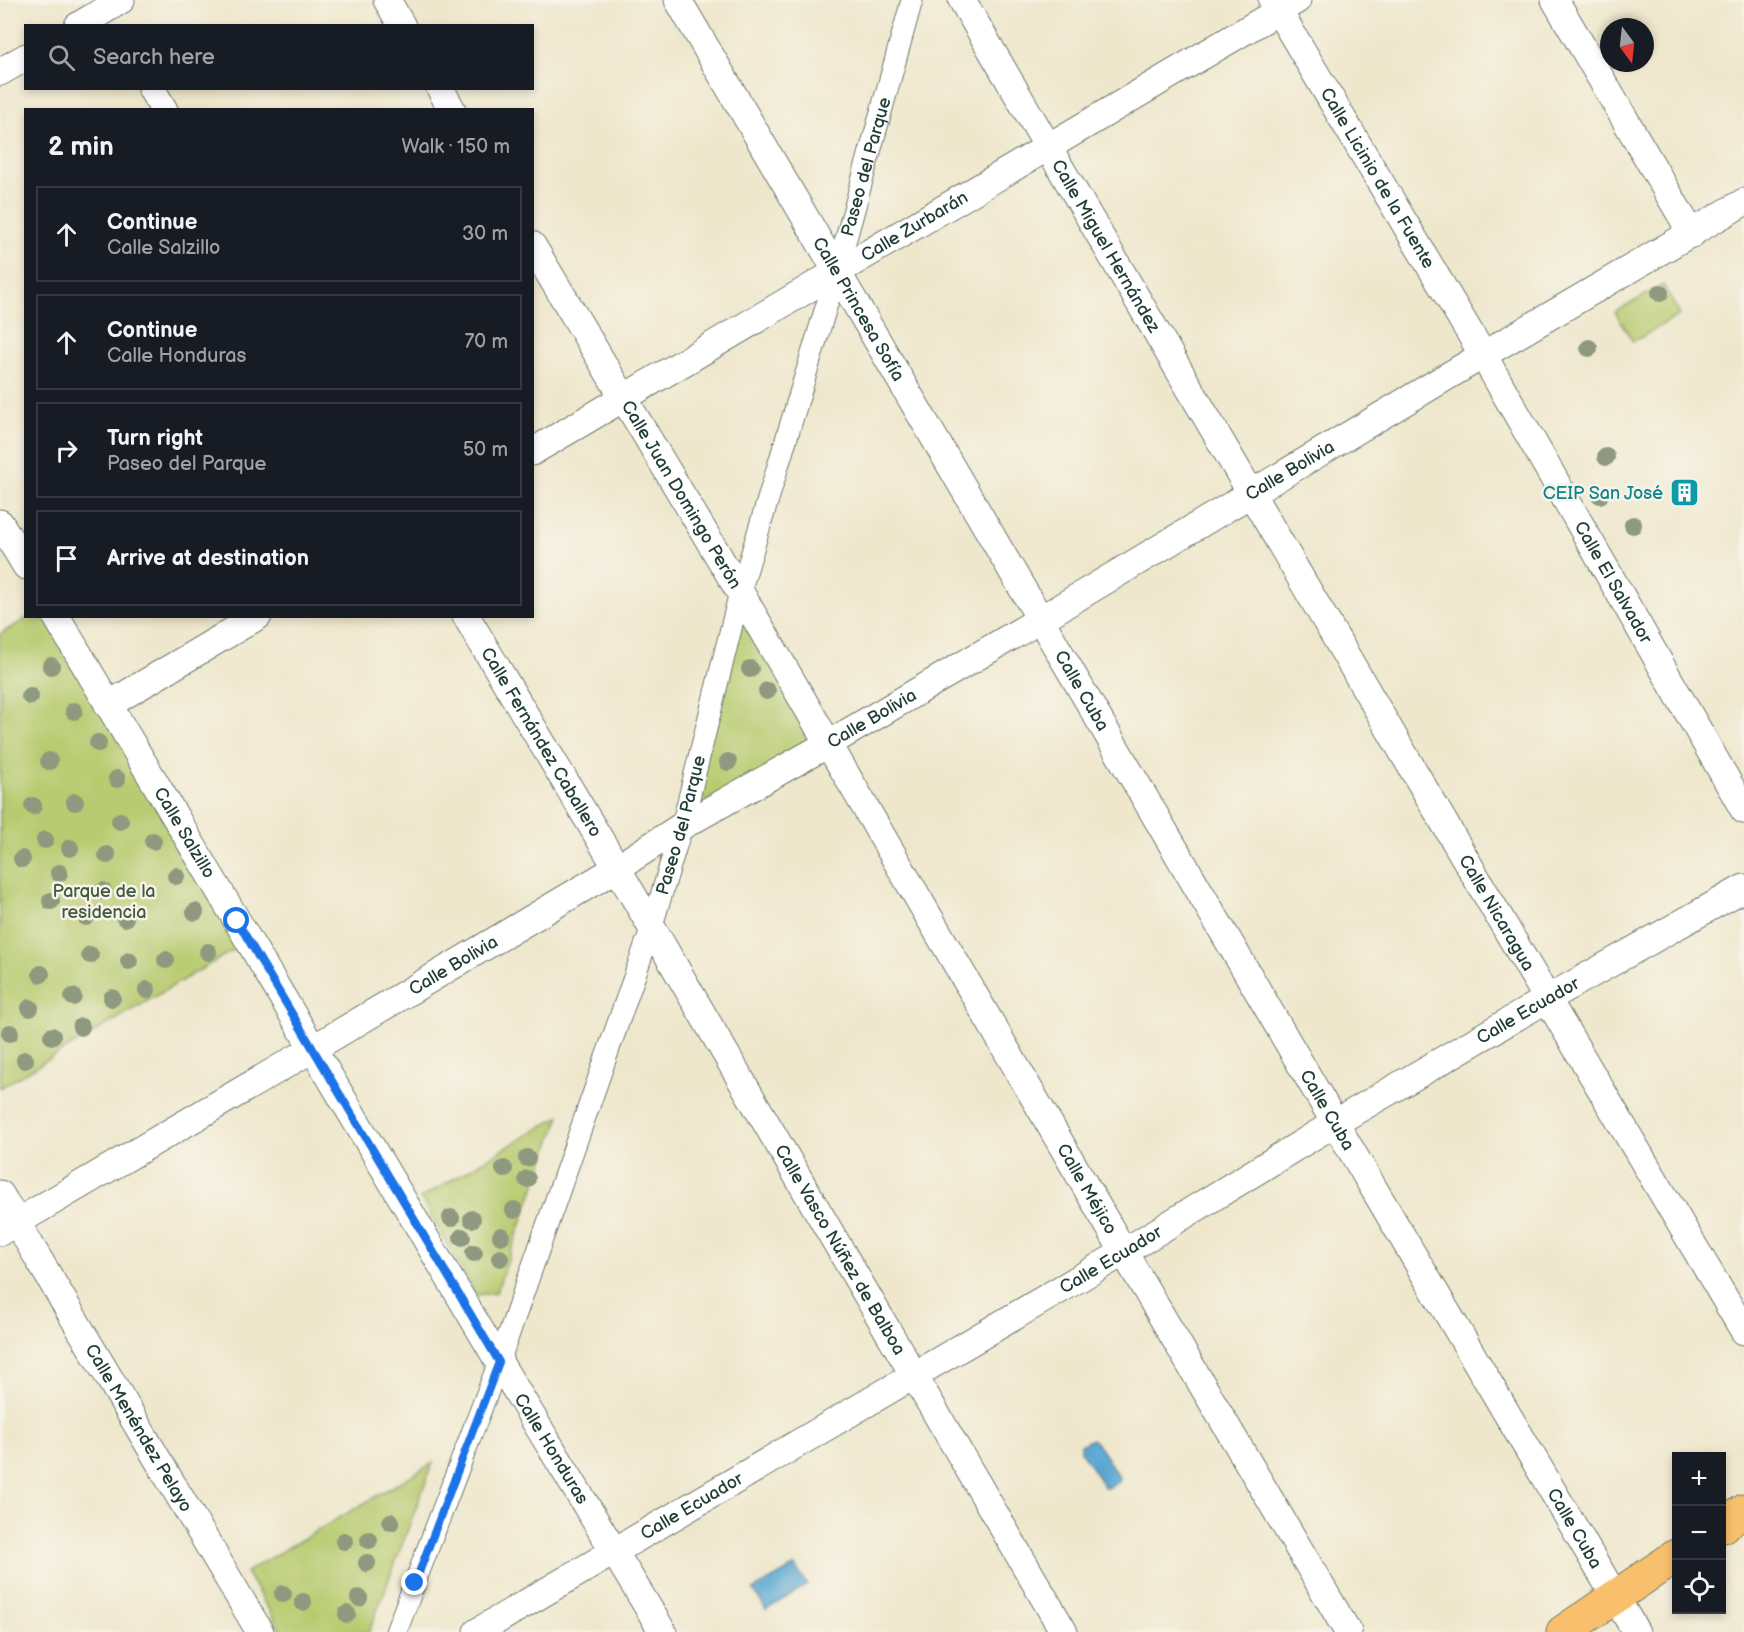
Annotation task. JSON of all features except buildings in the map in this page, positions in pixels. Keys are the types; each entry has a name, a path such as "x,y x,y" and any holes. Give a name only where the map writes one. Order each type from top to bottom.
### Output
{"main road":[{"path":"1726,1523 1744,1511"},
{"path":"1563,1632 1672,1559"}],"street":[{"path":"387,0 401,24"},
{"name":"Calle Princesa Sofía","path":"678,0 1041,619"},
{"name":"Paseo del Parque","path":"396,1632 499,1362 651,929 682,826 740,592 837,271 912,0"},
{"name":"Calle Miguel Hernández","path":"962,0 1251,492"},
{"path":"1555,0 1692,234"},
{"name":"Calle Zurbarán","path":"534,451 1048,147 1282,4"},
{"name":"Calle Licinio de la Fuente","path":"1282,4 1483,355"},
{"path":"82,24 110,9"},
{"path":"0,72 24,58"},
{"path":"152,90 163,108"},
{"path":"441,90 451,108"},
{"name":"Calle Bolivia","path":"8,1227 314,1048 616,868 682,826 828,744 1041,619 1251,492 1744,202"},
{"name":"Calle Juan Domingo Perón","path":"534,248 740,592 828,744"},
{"name":"Calle El Salvador","path":"1483,355 1744,810"},
{"name":"Calle Nicaragua","path":"1251,492 1744,1331"},
{"path":"0,523 24,563"},
{"name":"Calle Salzillo","path":"57,618 314,1048"},
{"path":"108,705 255,618"},
{"name":"Calle Fernández Caballero","path":"466,618 616,868"},
{"name":"Calle Cuba","path":"1041,619 1636,1632"},
{"name":"Calle Méjico","path":"828,744 1348,1632"},
{"name":"Calle Vasco Núñez de Balboa","path":"616,868 1064,1632"},
{"name":"Calle Ecuador","path":"477,1632 914,1377 1335,1123 1547,999 1744,888"},
{"name":"Calle Honduras","path":"314,1048 499,1362 663,1632"},
{"name":"Calle Menéndez Pelayo","path":"0,1194 8,1227 260,1632"}],"green space":[{"path":"1663,285 1680,315 1633,342 1615,312"},
{"path":"740,592 828,744 686,810"},
{"name":"Parque de la residencia","path":"27,618 57,618 249,941 0,1088 0,634"},
{"path":"560,1116 496,1293 476,1295 421,1198"},
{"path":"433,1463 369,1632 282,1632 246,1572"}],"water":[{"path":"1092,1439 1119,1477 1119,1481 1108,1488 1105,1488 1081,1452 1081,1445"},
{"path":"795,1566 807,1585 766,1610 753,1590"}],"place":[{"name":"CEIP San José","path":"1684,493"}],"route":[{"path":"237,921 499,1362 415,1583"}]}
